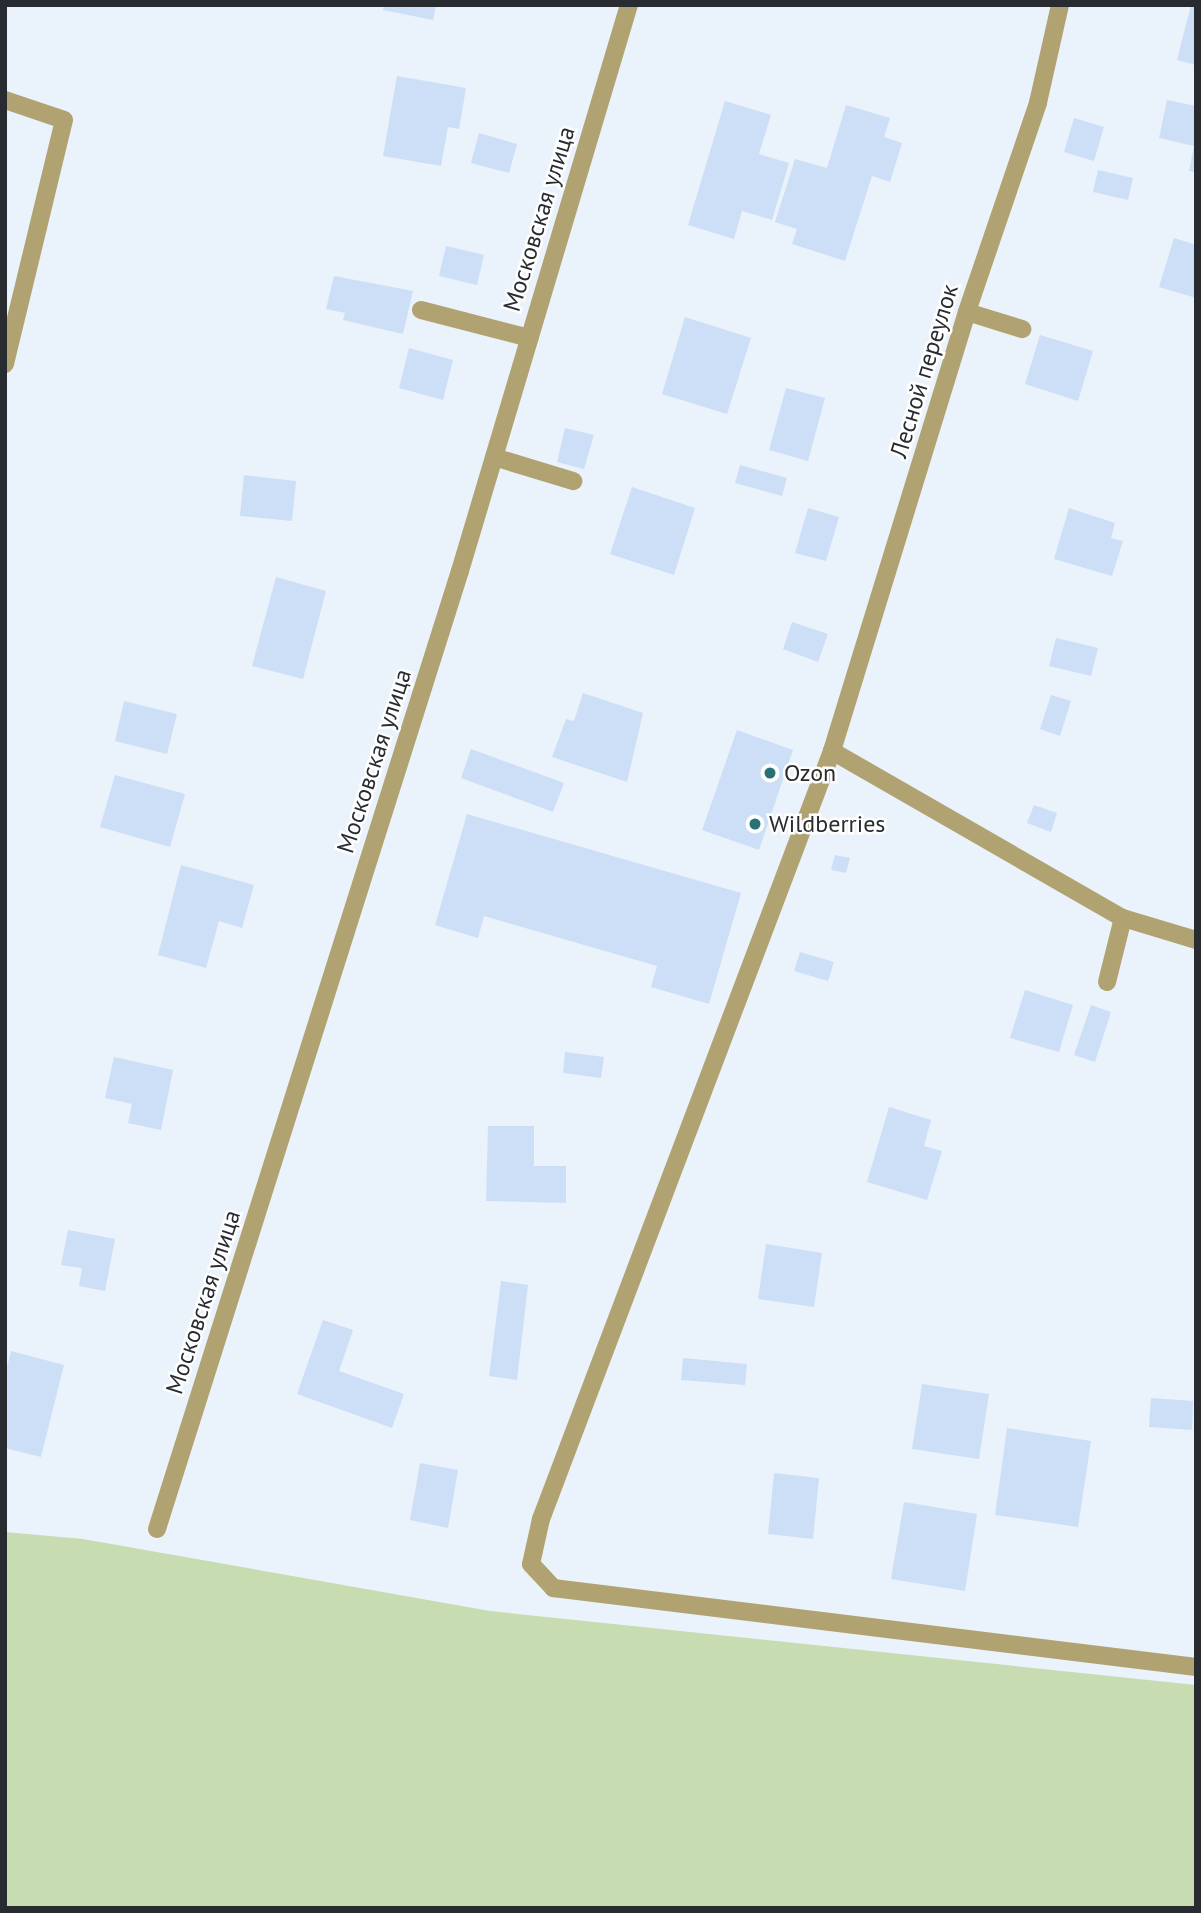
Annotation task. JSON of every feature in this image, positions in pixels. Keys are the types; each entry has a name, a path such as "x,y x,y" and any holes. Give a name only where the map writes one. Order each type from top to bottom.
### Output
{"street":[{"name":"Московская улица","path":"157,1529 494,457 629,5"},
{"name":"Лесной переулок","path":"1060,5 1038,103 967,312 832,751 541,1520 531,1563 554,1588 1196,1667"},
{"path":"5,100 64,120 5,364"},
{"path":"421,310 530,338"},
{"path":"967,312 1021,329"},
{"path":"494,457 573,481"},
{"path":"832,751 1123,918 1196,940"},
{"path":"1107,982 1123,918"}],"green space":[{"path":"5,1532 83,1539 490,1611 1196,1685 1196,1908 5,1908"}],"building":[{"path":"384,5 436,5 433,20 383,10"},
{"path":"1191,5 1196,5 1196,65 1177,60"},
{"path":"397,76 466,88 459,129 448,127 441,166 383,156"},
{"path":"1167,100 1196,106 1196,172 1189,171 1194,146 1159,138"},
{"path":"725,101 771,115 759,154 789,163 772,220 742,211 734,239 688,225"},
{"path":"846,105 890,118 884,137 902,143 890,182 872,176 845,261 792,244 797,229 775,222 795,159 827,168"},
{"path":"1074,118 1104,127 1094,161 1064,152"},
{"path":"479,133 517,144 509,173 471,163"},
{"path":"1098,170 1133,178 1128,200 1093,192"},
{"path":"1174,238 1196,245 1196,298 1159,287"},
{"path":"446,246 484,255 477,285 439,276"},
{"path":"334,276 413,291 403,334 343,320 345,313 326,309"},
{"path":"685,317 751,338 727,414 662,394"},
{"path":"1040,335 1093,351 1078,401 1025,384"},
{"path":"409,348 453,360 443,400 399,388"},
{"path":"786,388 825,398 808,461 769,450"},
{"path":"565,428 594,435 584,469 557,462"},
{"path":"740,465 787,478 782,496 735,483"},
{"path":"244,475 296,481 292,521 240,516"},
{"path":"632,487 695,508 674,575 610,554"},
{"path":"808,508 839,517 826,561 795,553"},
{"path":"1069,508 1115,523 1111,538 1123,541 1112,576 1054,559"},
{"path":"276,577 326,591 303,679 252,666"},
{"path":"792,622 828,634 818,662 783,649"},
{"path":"1056,638 1098,648 1091,676 1049,666"},
{"path":"583,693 643,713 627,782 552,757 566,719 574,721"},
{"path":"1051,695 1071,701 1060,736 1040,729"},
{"path":"124,701 177,714 167,754 115,741"},
{"path":"737,730 793,750 759,850 702,830"},
{"path":"471,749 564,783 553,812 461,778"},
{"path":"115,775 185,794 170,847 100,827"},
{"path":"1034,805 1057,813 1051,832 1027,823"},
{"path":"467,814 741,893 709,1004 651,987 657,966 484,916 478,938 435,925"},
{"path":"835,855 850,858 846,873 831,870"},
{"path":"181,865 254,885 242,928 219,921 206,968 158,955"},
{"path":"800,952 834,962 828,981 794,971"},
{"path":"1025,990 1073,1005 1059,1052 1010,1038"},
{"path":"1091,1005 1111,1012 1095,1062 1074,1055"},
{"path":"565,1052 604,1057 601,1078 563,1073"},
{"path":"114,1057 173,1070 161,1130 128,1123 132,1104 105,1098"},
{"path":"889,1107 931,1120 924,1146 942,1151 927,1200 867,1182"},
{"path":"488,1126 534,1126 534,1166 566,1166 566,1203 486,1201"},
{"path":"68,1230 115,1239 105,1291 79,1286 82,1268 61,1265"},
{"path":"766,1244 822,1253 814,1307 758,1299"},
{"path":"501,1281 528,1285 517,1380 489,1376"},
{"path":"323,1320 353,1330 339,1371 404,1394 392,1428 297,1394"},
{"path":"11,1351 64,1365 41,1457 5,1448 5,1375"},
{"path":"683,1358 747,1364 745,1385 681,1380"},
{"path":"922,1384 989,1394 979,1459 912,1449"},
{"path":"1151,1398 1193,1401 1192,1430 1149,1427"},
{"path":"1007,1428 1091,1441 1078,1527 995,1515"},
{"path":"420,1463 458,1470 448,1528 410,1520"},
{"path":"774,1473 819,1478 813,1539 768,1534"},
{"path":"904,1502 977,1514 965,1591 891,1579"}],"place":[{"name":"Ozon","path":"770,773"},
{"name":"Wildberries","path":"755,824"}]}
